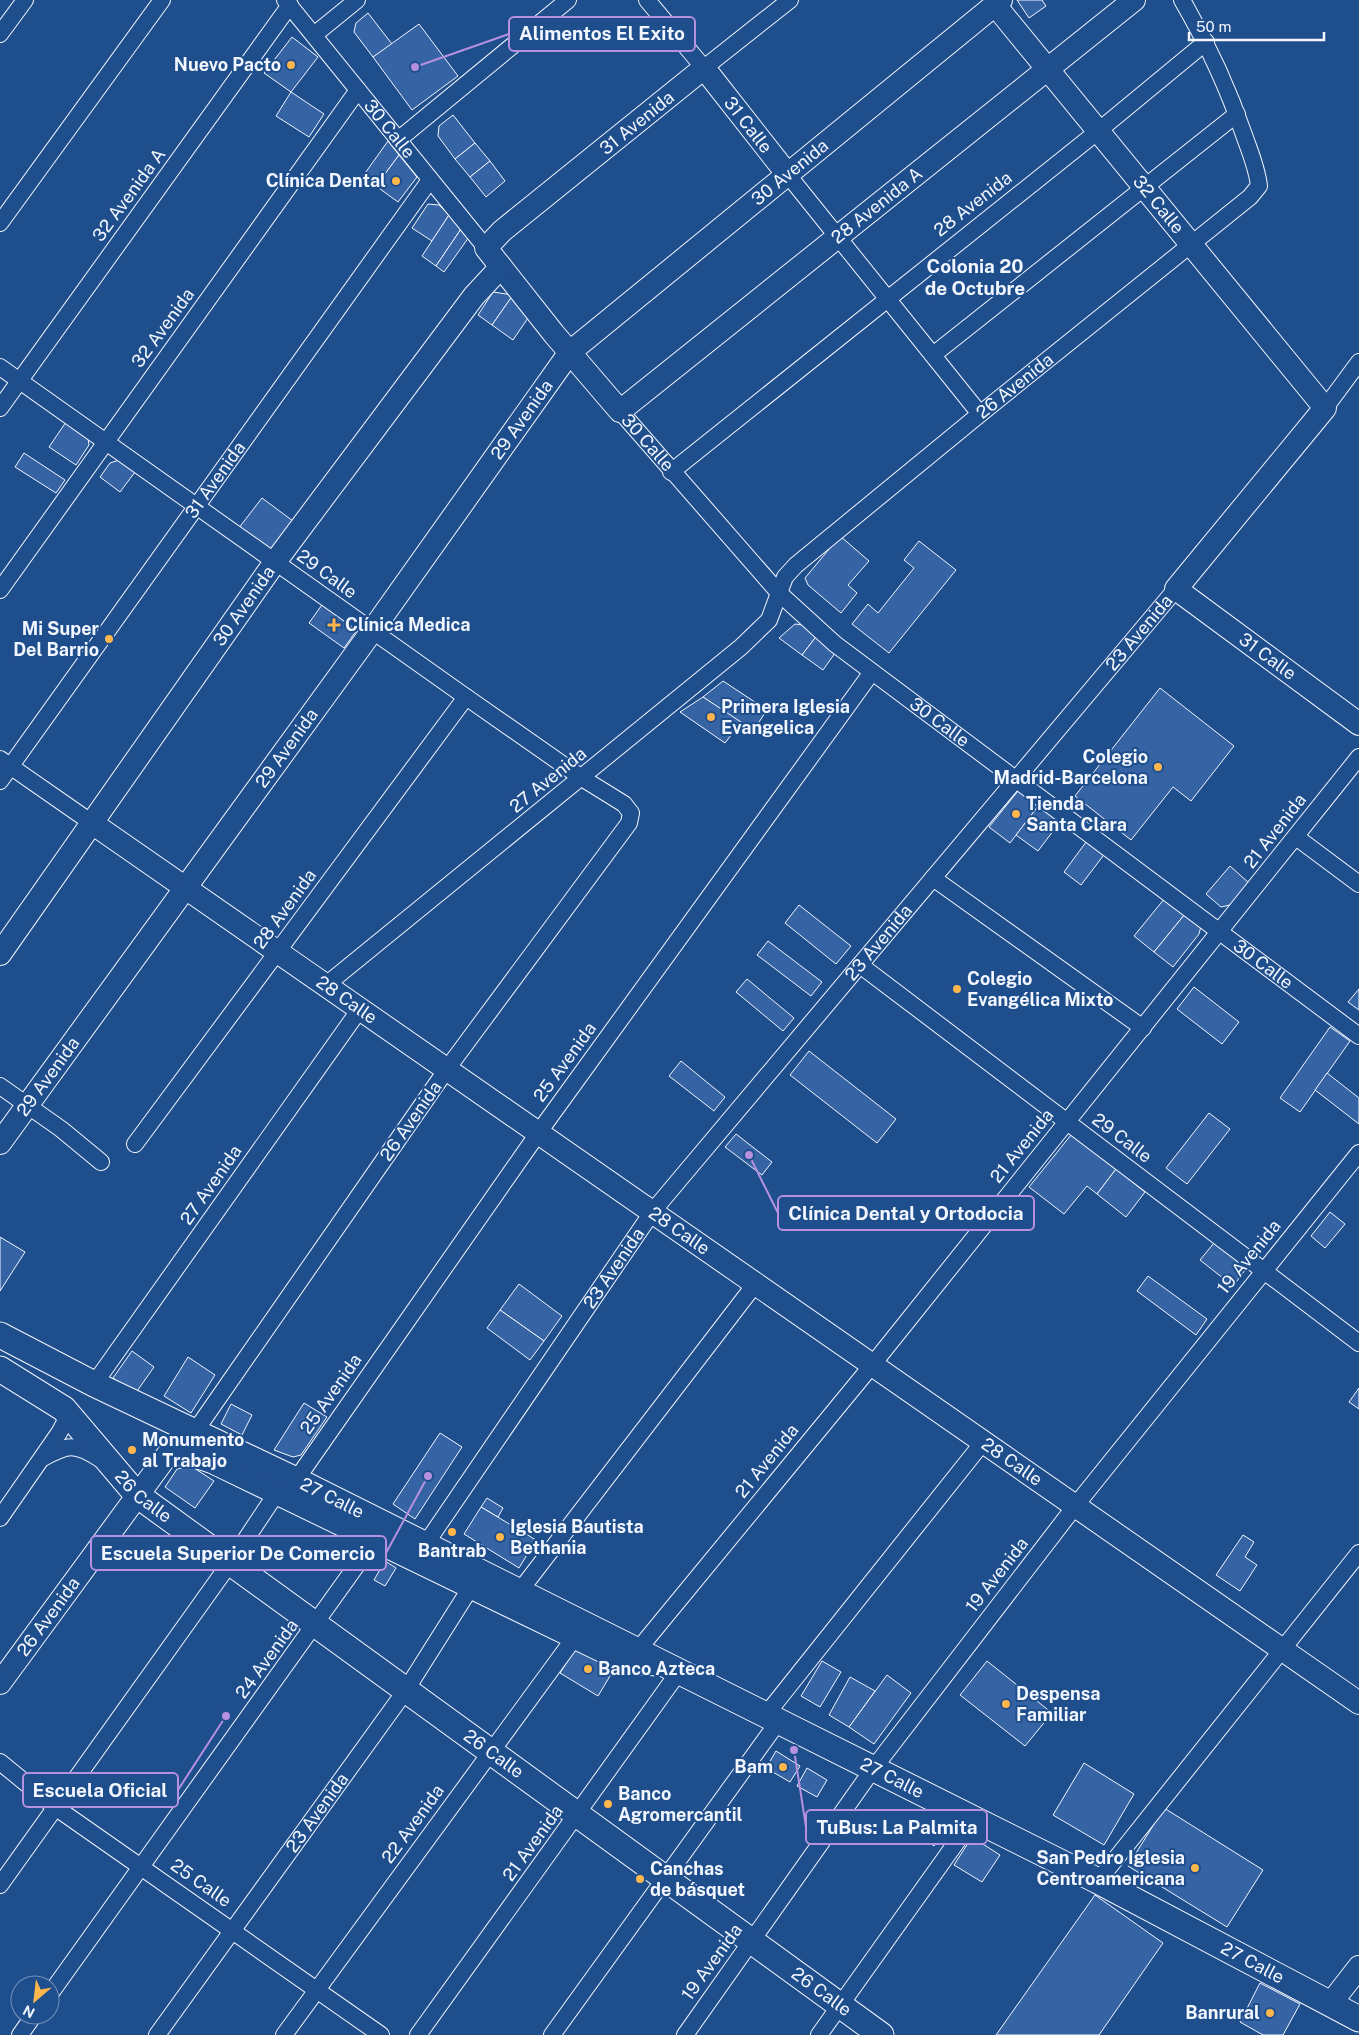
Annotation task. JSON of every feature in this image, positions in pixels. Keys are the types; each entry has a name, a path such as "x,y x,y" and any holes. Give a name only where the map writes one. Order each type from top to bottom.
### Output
{"main road":[{"name":"27 Calle","path":"0,1335 194,1433 286,1487 425,1545 1098,1881 1359,2019"},
{"path":"0,1369 64,1409 110,1466"},
{"name":"26 Calle","path":"110,1466 137,1495 881,2035"}],"street":[{"path":"0,34 25,0"},
{"path":"0,223 162,0"},
{"path":"314,35 357,0"},
{"path":"398,140 568,0"},
{"name":"31 Calle","path":"647,0 704,68 980,414"},
{"name":"31 Avenida","path":"486,248 502,231 790,0"},
{"name":"28 Avenida A","path":"620,411 1134,0"},
{"path":"933,355 1145,190 1237,114 1206,42 1182,0"},
{"name":"32 Calle","path":"995,2 1047,71 1325,408"},
{"name":"30 Avenida","path":"574,348 788,175 995,2"},
{"name":"30 Calle","path":"287,3 501,267 574,348 620,411 671,472 779,593 835,644 1359,1036"},
{"name":"32 Avenida A","path":"0,408 287,3"},
{"name":"28 Avenida","path":"671,472 1097,132 1206,42"},
{"name":"32 Avenida","path":"0,590 358,90"},
{"name":"26 Avenida","path":"779,593 785,577 796,565 1250,197 1259,186 1257,173 1237,114"},
{"name":"31 Avenida","path":"0,781 5,763 197,506 430,180"},
{"name":"30 Avenida","path":"0,954 276,562 474,296 501,267"},
{"name":"29 Avenida","path":"0,1143 372,631 574,348"},
{"name":"23 Avenida","path":"425,1545 653,1211 1176,589 1325,408 1359,362"},
{"name":"29 Calle","path":"0,367 466,697 582,778 624,804 631,813"},
{"name":"31 Calle","path":"1176,589 1359,724"},
{"name":"27 Avenida","path":"326,985 582,778 759,631 769,620 779,593"},
{"name":"25 Avenida","path":"0,1884 539,1132 872,672"},
{"name":"28 Avenida","path":"135,1144 466,697"},
{"name":"21 Avenida","path":"637,1651 872,1364 1359,757"},
{"name":"28 Calle","path":"5,763 653,1211 1359,1703"},
{"name":"26 Avenida","path":"194,1433 447,1069 629,823 631,813"},
{"path":"1296,837 1359,884"},
{"path":"933,878 1143,1028"},
{"name":"29 Calle","path":"860,965 1359,1343"},
{"name":"27 Avenida","path":"94,1384 360,1009"},
{"path":"0,1086 61,1129 101,1162"},
{"name":"19 Avenida","path":"685,2035 873,1769 1076,1505 1359,1153"},
{"path":"519,1592 756,1283"},
{"path":"0,1518 6,1498 38,1460 65,1422 64,1409"},
{"path":"552,2035 664,1878 772,1719 984,1442"},
{"path":"38,1460 63,1447 72,1446 87,1451 110,1466"},
{"name":"27 Calle","path":"168,1454 177,1453 200,1458 286,1487 374,1541 625,1662 671,1669"},
{"name":"26 Avenida","path":"0,1683 168,1454"},
{"name":"24 Avenida","path":"60,1980 316,1625 374,1541"},
{"path":"1098,1881 1359,1553"},
{"name":"23 Avenida","path":"157,2035 406,1690 470,1587"},
{"name":"22 Avenida","path":"284,2035 576,1637"},
{"name":"21 Avenida","path":"418,2035 578,1815 671,1669"},
{"name":"25 Calle","path":"0,1762 56,1807 381,2035"},
{"path":"819,2035 974,1819"},
{"path":"1331,2003 1359,1967"}],"building":[{"path":"1017,0 1042,0 1046,6 1029,18"},
{"path":"368,13 392,44 373,57 354,32 356,23"},
{"path":"419,24 458,76 412,110 373,57"},
{"name":"Nuevo Pacto","path":"292,37 318,57 291,92 264,73"},
{"path":"291,92 324,114 309,137 276,116"},
{"path":"453,115 475,143 455,159 438,136 439,126"},
{"path":"388,141 399,155 376,186 363,176"},
{"path":"475,143 490,161 470,177 455,159"},
{"name":"Clínica Dental","path":"399,155 417,177 398,202 376,186"},
{"path":"490,161 505,181 486,197 470,177"},
{"path":"428,204 439,205 449,215 432,241 412,228"},
{"path":"449,215 461,229 436,266 422,256"},
{"path":"461,229 469,237 444,272 436,266"},
{"path":"493,292 513,295 492,325 478,315"},
{"path":"513,295 530,315 513,340 492,325"},
{"path":"66,422 88,437 89,445 76,465 49,447"},
{"path":"24,453 65,480 56,493 15,467"},
{"path":"119,460 135,472 120,492 100,477 110,463"},
{"path":"262,498 297,524 274,556 238,529"},
{"path":"840,536 869,561 848,585 857,593 841,613 808,585 805,578"},
{"path":"919,541 956,570 889,653 852,624 868,604 878,613 914,568 904,560"},
{"name":"Clínica Medica","path":"324,602 359,627 344,648 309,623"},
{"path":"795,624 803,625 818,634 802,655 779,638"},
{"path":"818,634 838,649 823,670 802,655"},
{"path":"723,681 767,710 753,731 703,697"},
{"name":"Colegio Madrid-Barcelona","path":"1160,688 1234,746 1191,801 1173,787 1131,840 1075,796"},
{"name":"Primera Iglesia Evangelica","path":"703,697 741,722 725,743 680,712"},
{"name":"Tienda Santa Clara","path":"1022,786 1042,801 1010,843 989,827"},
{"path":"1042,801 1063,818 1038,851 1016,835"},
{"path":"1089,838 1106,852 1081,885 1064,872"},
{"path":"1230,866 1249,883 1230,905 1221,907 1206,894"},
{"path":"1165,898 1185,914 1154,952 1134,936"},
{"path":"799,905 851,946 836,964 785,923"},
{"path":"1185,914 1201,926 1199,934 1173,967 1154,952"},
{"path":"768,941 822,982 811,996 757,955"},
{"path":"747,979 794,1018 783,1031 736,992"},
{"path":"1194,987 1239,1022 1222,1044 1177,1009"},
{"path":"1359,989 1359,1010 1348,1002"},
{"path":"1330,1027 1350,1041 1300,1112 1280,1098"},
{"path":"809,1051 896,1119 877,1143 790,1075"},
{"path":"681,1061 725,1097 714,1111 669,1076"},
{"path":"1327,1073 1359,1098 1359,1124 1315,1090"},
{"path":"1209,1113 1230,1129 1187,1184 1166,1168"},
{"path":"736,1134 772,1162 762,1175 725,1147"},
{"path":"1071,1135 1116,1169 1097,1194 1087,1186 1064,1214 1029,1187"},
{"path":"1116,1169 1145,1192 1126,1217 1097,1194"},
{"path":"1330,1212 1345,1224 1325,1248 1311,1236"},
{"path":"0,1237 25,1252 0,1291"},
{"path":"1218,1238 1247,1261 1246,1269 1233,1286 1200,1260"},
{"path":"1148,1276 1207,1319 1196,1335 1137,1291"},
{"path":"519,1284 562,1316 544,1341 500,1310"},
{"path":"500,1310 544,1341 530,1360 487,1328"},
{"path":"132,1351 154,1367 135,1394 113,1378"},
{"path":"188,1357 215,1375 191,1413 164,1396"},
{"path":"1359,1388 1359,1409 1349,1402"},
{"path":"304,1403 327,1417 301,1455 293,1457 274,1450"},
{"path":"231,1404 252,1415 242,1435 221,1424"},
{"path":"440,1433 462,1447 415,1519 393,1504"},
{"path":"191,1466 214,1481 195,1508 165,1487 177,1469"},
{"path":"487,1498 503,1508 498,1517 481,1507"},
{"name":"Iglesia Bautista Bethania","path":"481,1507 536,1540 519,1568 464,1534"},
{"path":"1243,1535 1254,1542 1245,1557 1257,1565 1240,1591 1216,1575"},
{"path":"385,1561 396,1568 385,1586 374,1580"},
{"name":"Banco Azteca","path":"587,1648 616,1666 598,1696 560,1673 574,1651"},
{"path":"822,1661 841,1672 820,1707 801,1696"},
{"name":"Despensa Familiar","path":"987,1661 1052,1713 1025,1746 960,1695"},
{"path":"887,1675 911,1693 874,1744 849,1727"},
{"path":"850,1677 875,1691 849,1727 829,1715"},
{"name":"Bam","path":"776,1751 800,1766 790,1782 766,1768"},
{"path":"1084,1763 1134,1794 1104,1845 1053,1815"},
{"path":"807,1768 827,1780 817,1797 797,1786"},
{"name":"San Pedro Iglesia Centroamericana","path":"1164,1808 1263,1870 1227,1927 1128,1866"},
{"path":"932,1819 940,1823 941,1836 934,1846 919,1835"},
{"path":"972,1837 1000,1855 982,1882 954,1865"},
{"path":"1095,1895 1163,1943 1099,2035 996,2035"},
{"name":"Banrural","path":"1260,1983 1300,2004 1283,2035 1263,2035 1240,2022"}],"place":[{"name":"Nuevo Pacto","path":"291,65"},
{"name":"Alimentos El Exito","path":"415,67"},
{"name":"Clínica Dental","path":"396,181"},
{"name":"Clínica Medica","path":"334,625"},
{"name":"Mi Super Del Barrio","path":"109,639"},
{"name":"Primera Iglesia Evangelica","path":"711,717"},
{"name":"Colegio Madrid-Barcelona","path":"1158,767"},
{"name":"Tienda Santa Clara","path":"1016,814"},
{"name":"Colegio Evangélica Mixto","path":"957,989"},
{"name":"Clínica Dental y Ortodocia","path":"749,1155"},
{"name":"Monumento al Trabajo","path":"132,1450"},
{"name":"Escuela Superior De Comercio","path":"428,1476"},
{"name":"Bantrab","path":"452,1532"},
{"name":"Iglesia Bautista Bethania","path":"500,1537"},
{"name":"Banco Azteca","path":"588,1669"},
{"name":"Despensa Familiar","path":"1006,1704"},
{"name":"Escuela Oficial","path":"226,1716"},
{"name":"TuBus: La Palmita","path":"794,1750"},
{"name":"Bam","path":"783,1767"},
{"name":"Banco Agromercantil","path":"608,1804"},
{"name":"San Pedro Iglesia Centroamericana","path":"1195,1868"},
{"name":"Canchas de básquet","path":"640,1879"},
{"name":"Banrural","path":"1270,2013"}],"district":[{"name":"Colonia 20 de Octubre","path":"975,277"}]}
